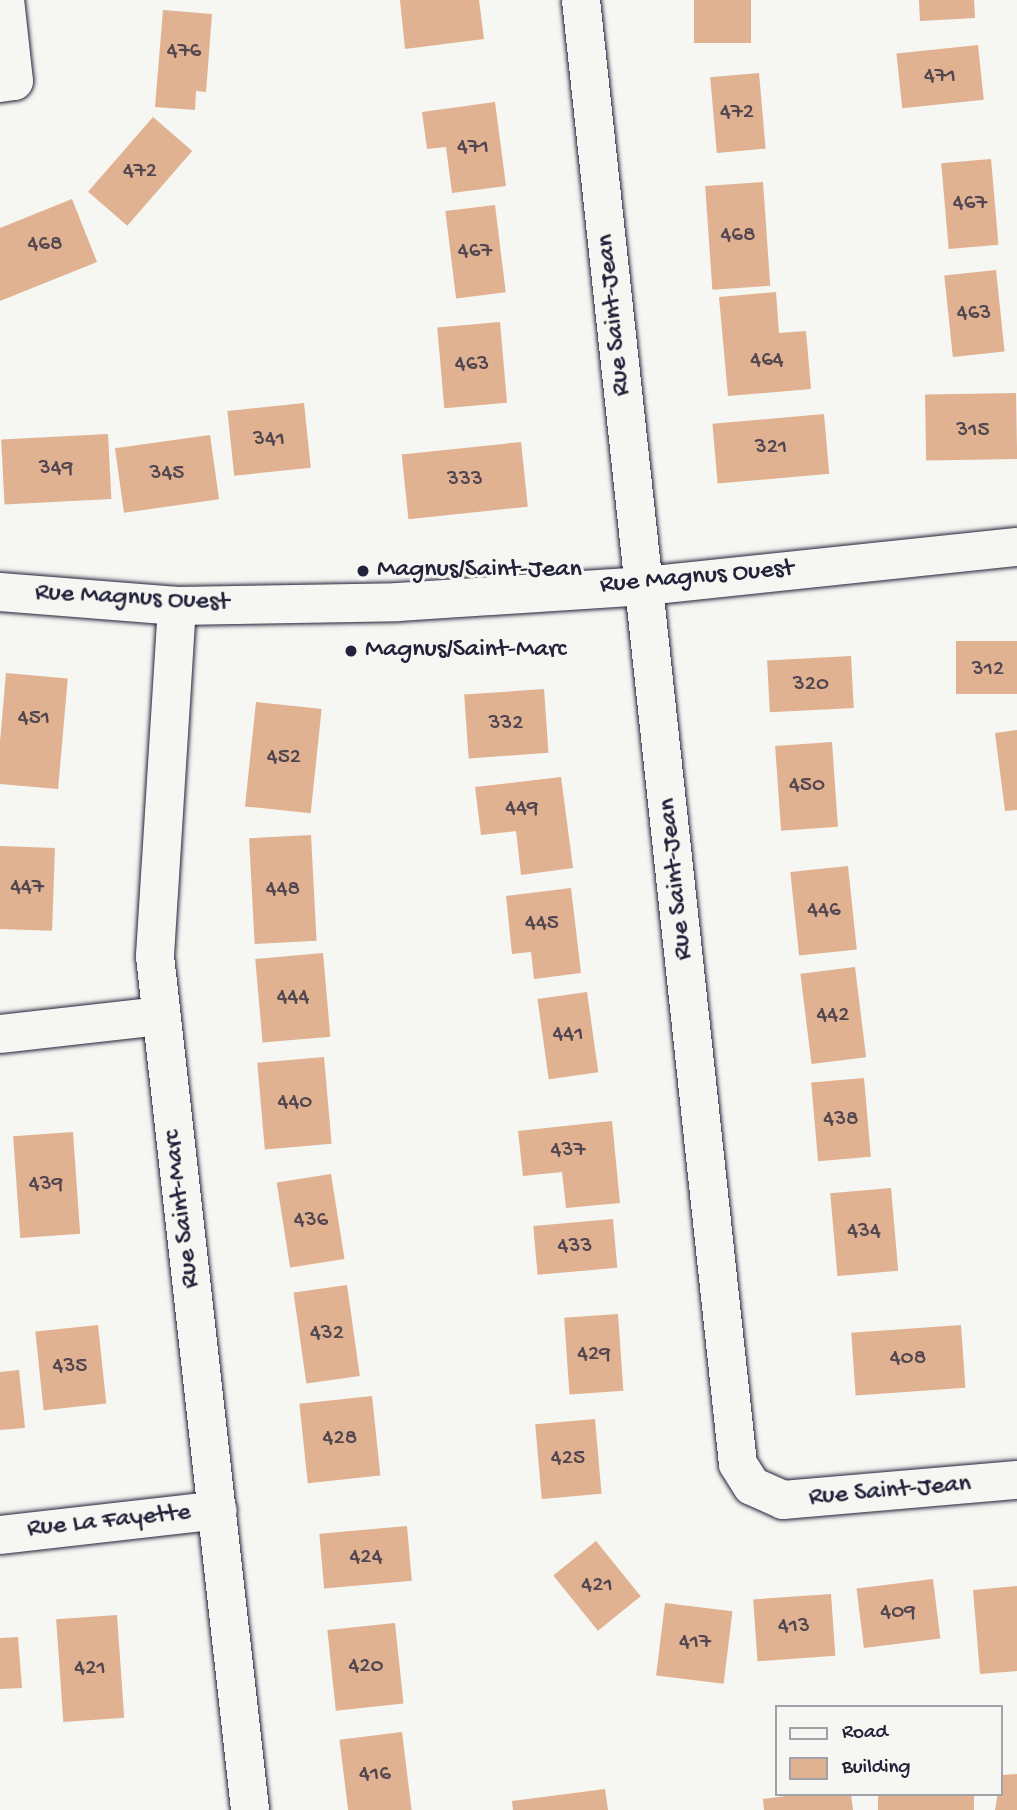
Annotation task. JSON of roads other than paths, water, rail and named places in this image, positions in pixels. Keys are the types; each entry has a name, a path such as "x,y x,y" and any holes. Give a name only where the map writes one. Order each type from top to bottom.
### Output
{"street":[{"path":"0,83 14,81 5,0"},
{"name":"Rue Saint-Jean","path":"580,0 738,1464 752,1486 783,1500 1017,1480"},
{"name":"Rue Magnus Ouest","path":"0,592 177,606 398,602 645,586 1017,547"},
{"name":"Rue Saint-Marc","path":"177,606 155,915 160,1016 250,1810"},
{"path":"0,1034 160,1016"},
{"name":"Rue La Fayette","path":"0,1535 218,1510"}],"place":[{"name":"Magnus/Saint-Jean","path":"363,571"},
{"name":"Magnus/Saint-Marc","path":"351,651"}]}
